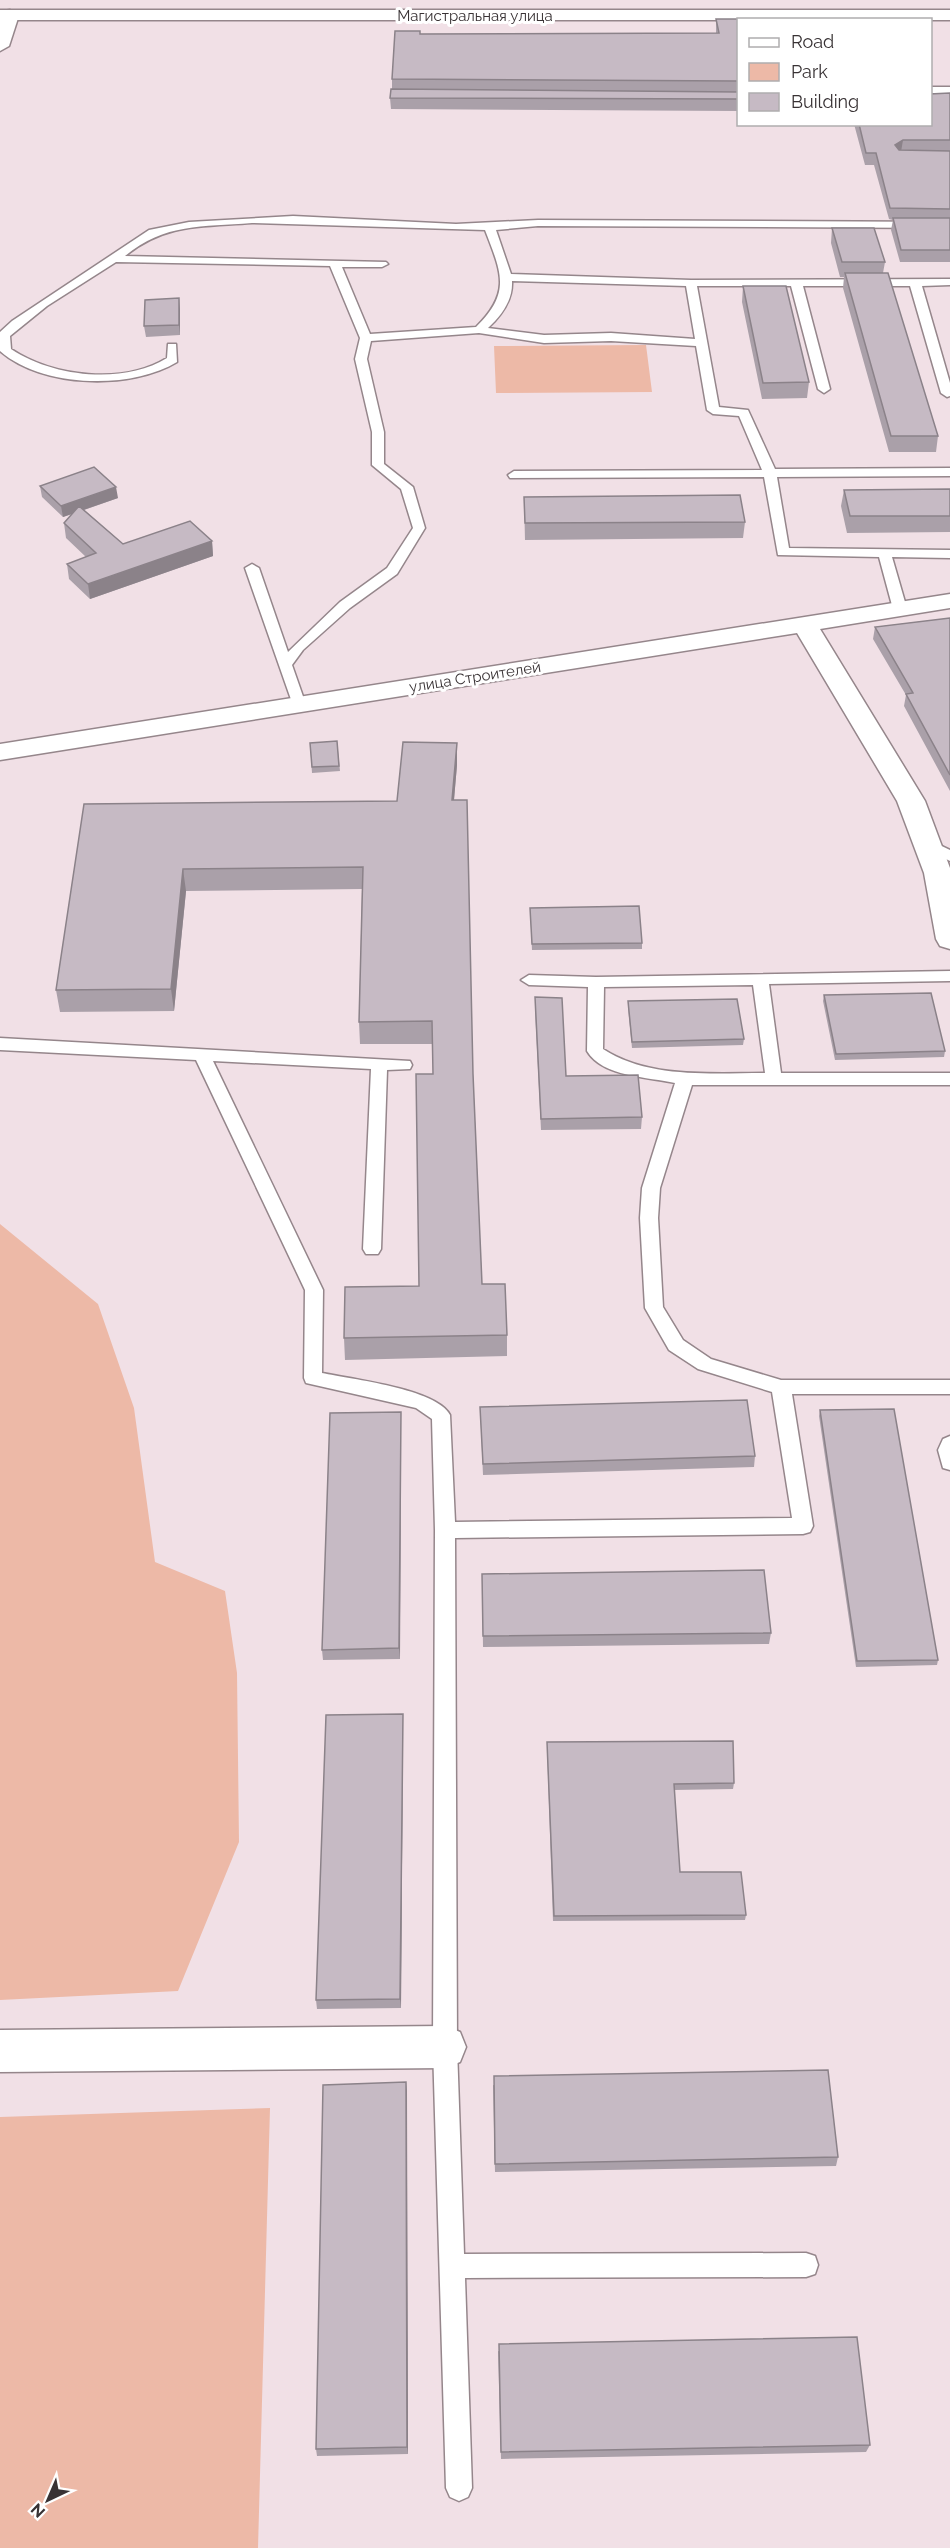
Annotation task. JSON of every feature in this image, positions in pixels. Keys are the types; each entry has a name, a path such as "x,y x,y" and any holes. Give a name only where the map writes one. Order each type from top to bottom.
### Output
{"street":[{"name":"Магистральная улица","path":"5,15 950,15"},
{"path":"0,46 5,15"},
{"name":"улица Строителей","path":"0,752 950,601"},
{"path":"804,624 939,850 938,873 950,939"},
{"path":"0,2050 445,2048"}],"lane":[{"path":"932,90 950,90"},
{"path":"172,346 173,359 166,365 122,375 90,377 29,367 5,350 4,335 22,318 68,285 114,259 138,239 165,228 235,220 490,229 538,223 950,225"},
{"path":"479,330 503,306 507,277 490,229"},
{"path":"114,259 382,264"},
{"path":"285,665 298,647 345,605 392,571 419,528 407,487 378,465 378,432 361,359 366,338 335,264"},
{"path":"507,277 691,283 950,282"},
{"path":"796,282 824,389"},
{"path":"915,282 947,393"},
{"path":"691,283 713,410 744,413 770,473 783,552 950,554"},
{"path":"366,338 479,330 544,339 611,337 701,343"},
{"path":"514,475 950,472"},
{"path":"885,555 900,609"},
{"path":"252,568 299,705"},
{"path":"529,980 761,981 950,976"},
{"path":"761,981 774,1080"},
{"path":"596,982 595,1051 616,1065 685,1079 950,1079"},
{"path":"0,1044 404,1065"},
{"path":"202,1055 314,1290 313,1378 421,1402 441,1415 445,1530 445,2048 454,2266 459,2488"},
{"path":"372,1249 379,1064"},
{"path":"685,1079 651,1188 654,1308 676,1345 705,1364 782,1386 950,1387"},
{"path":"445,1530 803,1526 782,1386"},
{"path":"950,1444 950,1462"},
{"path":"454,2266 806,2265"}],"green space":[{"path":"646,345 652,392 496,393 494,346"},
{"path":"0,1224 98,1304 134,1408 155,1562 225,1591 237,1673 239,1842 178,1991 0,2000"},
{"path":"270,2108 258,2548 0,2548 0,2117"}],"building":[{"path":"716,19 737,19 737,81 392,79 395,31 420,31 420,34 719,33"},
{"path":"391,89 737,92 737,99 390,98"},
{"path":"950,93 950,140 903,140 895,145 899,150 950,151 950,209 890,208 876,153 866,153 859,126 932,126 932,94"},
{"path":"893,218 950,218 950,250 901,250"},
{"path":"832,228 874,228 885,262 842,262"},
{"path":"845,273 888,273 938,436 891,436"},
{"path":"743,286 786,286 809,382 763,383"},
{"path":"179,298 179,325 144,326 145,300"},
{"path":"94,467 116,487 61,506 40,486"},
{"path":"950,489 950,516 850,516 844,490"},
{"path":"740,495 745,522 525,523 524,497"},
{"path":"79,506 123,544 190,521 212,541 88,584 67,564 96,553 64,523"},
{"path":"950,618 950,775 906,694 913,693 875,627"},
{"path":"337,741 339,766 312,767 310,743"},
{"path":"403,742 457,743 452,800 467,800 473,1074 482,1284 505,1284 507,1335 344,1338 345,1287 419,1286 416,1074 433,1074 432,1021 359,1022 363,867 183,869 171,989 56,990 84,804 397,801"},
{"path":"639,906 642,943 532,944 530,908"},
{"path":"931,993 945,1051 836,1054 824,995"},
{"path":"535,997 562,998 566,1076 638,1075 642,1117 541,1119"},
{"path":"737,999 744,1039 632,1042 628,1001"},
{"path":"747,1400 755,1456 483,1464 480,1407"},
{"path":"894,1409 938,1660 857,1661 820,1410"},
{"path":"401,1412 399,1648 322,1650 330,1413"},
{"path":"764,1570 771,1633 483,1636 482,1574"},
{"path":"403,1714 400,1999 316,2000 326,1715"},
{"path":"733,1741 734,1783 674,1784 680,1872 741,1872 746,1915 554,1916 547,1742"},
{"path":"828,2070 838,2157 495,2164 494,2076"},
{"path":"406,2082 407,2447 316,2449 323,2085"},
{"path":"857,2337 870,2445 501,2452 499,2344"}]}
